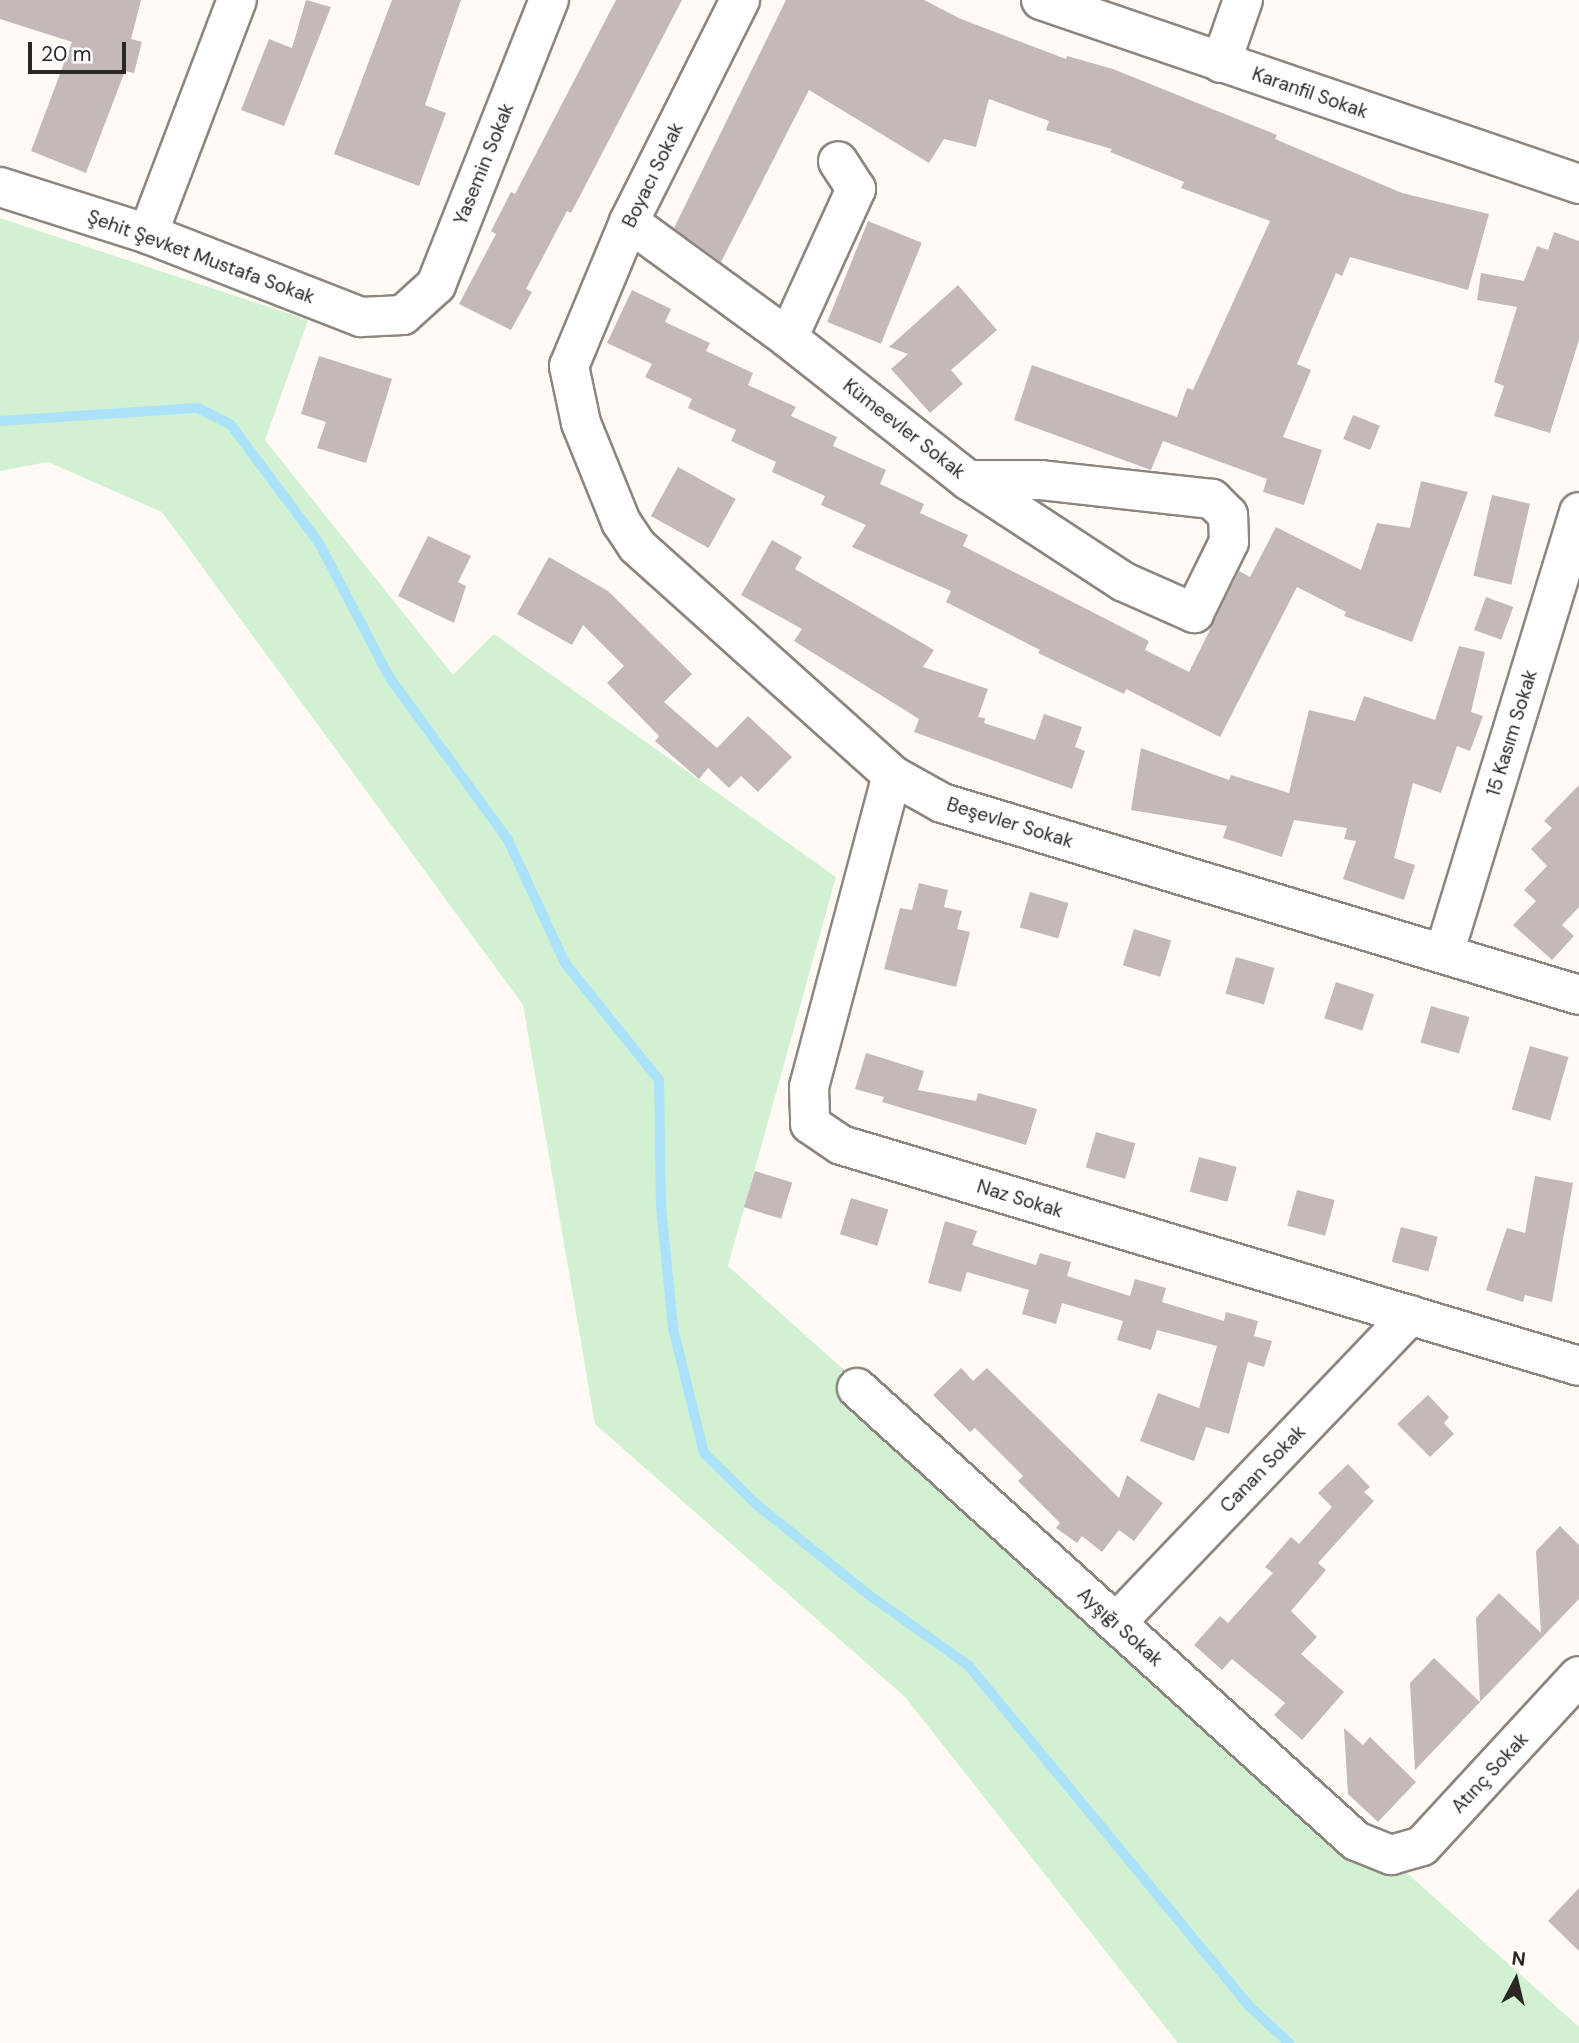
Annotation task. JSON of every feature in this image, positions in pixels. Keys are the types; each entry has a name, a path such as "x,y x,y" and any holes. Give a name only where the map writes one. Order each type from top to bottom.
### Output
{"street":[{"path":"148,233 237,0"},
{"name":"Yasemin Sokak","path":"402,315 436,285 549,0"},
{"name":"Boyacı Sokak","path":"572,353 629,222 740,0"},
{"name":"Karanfil Sokak","path":"1041,0 1579,184"},
{"path":"1221,63 1243,0"},
{"path":"788,338 856,189 838,161"},
{"name":"Şehit Şevket Mustafa Sokak","path":"0,187 148,233 361,317 402,315"},
{"name":"Kümeevler Sokak","path":"629,222 788,338 968,480 1124,582 1194,613 1229,542 1228,515 1212,499 1041,480 968,480"},
{"name":"Beşevler Sokak","path":"572,353 570,378 581,423 627,534 892,775 942,803 1579,995"},
{"name":"15 Kasım Sokak","path":"1444,954 1579,512"},
{"name":"Naz Sokak","path":"892,775 809,1087 810,1124 841,1145 1579,1366"},
{"name":"Canan Sokak","path":"1115,1623 1409,1315"},
{"name":"Ayşığı Sokak","path":"857,1388 1356,1842 1391,1855"},
{"name":"Atınç Sokak","path":"1391,1855 1422,1846 1579,1676"}],"green space":[{"path":"0,218 308,320 265,440 453,675 494,634 836,877 728,1266 1579,2027 1579,2043 1178,2043 905,1697 595,1424 523,1005 162,512 48,462 0,471"}],"building":[{"path":"0,0 141,0 131,39 142,42 134,73 125,71 86,173 31,151 72,42 0,19"},
{"path":"306,0 331,7 284,126 241,110 269,39 292,48"},
{"path":"392,0 461,0 425,105 446,113 419,186 334,154"},
{"path":"616,0 682,0 571,213 567,211 526,289 532,292 511,330 459,304 496,234 491,231 511,192 515,194"},
{"path":"786,0 924,0 961,19 1066,59 1067,56 1113,69 1277,135 1275,139 1402,193 1489,214 1468,290 1350,257 1342,276 1336,273 1297,364 1311,370 1283,437 1322,450 1304,505 1263,492 1267,479 1163,441 1151,470 1014,420 1032,365 1177,417 1187,388 1193,390 1270,221 1181,188 1184,182 1110,152 1112,149 1046,130 1049,121 989,99 976,147 944,139 929,163 809,90 721,262 674,228"},
{"path":"868,221 922,243 881,344 827,322"},
{"path":"1554,232 1579,241 1579,340 1550,433 1494,416 1504,386 1494,382 1517,307 1477,300 1481,273 1524,281 1537,246 1548,250"},
{"path":"958,285 997,330 951,370 963,384 930,413 891,369 908,354 889,347"},
{"path":"632,290 671,309 665,322 710,343 706,351 753,373 748,385 796,407 791,416 837,437 833,446 886,470 880,484 924,504 920,513 968,535 963,546 1149,641 1145,650 1189,672 1239,571 1250,577 1276,527 1361,570 1377,523 1410,528 1421,481 1468,492 1412,642 1344,616 1346,612 1297,587 1220,737 1126,689 1124,694 1038,653 1040,650 946,602 951,591 852,547 866,525 821,505 825,496 772,472 776,462 731,441 736,430 688,408 692,399 645,377 652,364 607,343"},
{"path":"319,356 392,379 366,463 317,448 326,422 301,414"},
{"path":"1353,415 1380,426 1370,450 1343,439"},
{"path":"678,467 736,499 709,548 651,516"},
{"path":"1492,495 1530,504 1511,585 1473,576"},
{"path":"428,536 471,556 458,582 466,586 454,623 398,596"},
{"path":"772,540 802,557 795,569 934,650 923,667 988,689 978,717 985,718 984,723 1035,740 1044,714 1082,727 1075,747 1085,751 1072,789 914,732 919,719 794,641 802,629 741,595"},
{"path":"549,557 608,591 692,674 664,702 717,748 748,716 792,757 758,792 741,776 729,788 708,768 699,779 655,741 659,736 607,683 624,666 583,625 572,645 517,614"},
{"path":"1486,597 1513,607 1501,640 1474,630"},
{"path":"1459,646 1485,652 1471,712 1483,716 1470,751 1457,746 1441,793 1413,783 1394,858 1415,865 1404,900 1343,879 1356,841 1344,839 1347,828 1294,820 1282,857 1223,838 1227,826 1131,810 1141,748 1229,780 1231,775 1289,793 1309,710 1355,721 1364,696 1435,720"},
{"path":"1579,785 1579,907 1562,925 1574,936 1552,960 1513,925 1536,901 1524,890 1547,866 1531,849 1552,828 1544,821"},
{"path":"919,883 948,890 944,907 962,911 957,929 970,932 956,987 884,969 900,908 912,910"},
{"path":"1030,892 1068,903 1058,939 1020,928"},
{"path":"1134,929 1171,940 1160,977 1123,965"},
{"path":"1236,957 1274,968 1264,1005 1226,994"},
{"path":"1336,982 1374,994 1362,1031 1324,1018"},
{"path":"1431,1006 1469,1017 1459,1054 1421,1043"},
{"path":"1530,1046 1568,1057 1550,1120 1512,1109"},
{"path":"866,1053 924,1071 918,1090 976,1101 978,1093 1037,1109 1026,1145 882,1102 884,1097 855,1089"},
{"path":"1096,1132 1135,1143 1125,1179 1086,1168"},
{"path":"1199,1157 1237,1167 1227,1202 1190,1192"},
{"path":"755,1171 792,1182 781,1219 744,1207"},
{"path":"1535,1176 1573,1183 1552,1302 1525,1295 1523,1302 1486,1290 1507,1228 1525,1233"},
{"path":"1297,1190 1335,1200 1325,1236 1287,1226"},
{"path":"851,1198 888,1209 877,1246 840,1234"},
{"path":"945,1221 977,1231 972,1245 1036,1265 1040,1253 1071,1262 1067,1276 1130,1296 1135,1279 1166,1288 1162,1302 1224,1321 1226,1312 1258,1321 1254,1336 1272,1341 1264,1367 1248,1362 1229,1434 1206,1427 1194,1461 1140,1441 1158,1393 1199,1408 1217,1346 1157,1330 1151,1350 1117,1340 1123,1321 1062,1303 1056,1324 1022,1314 1029,1290 967,1272 961,1292 928,1283"},
{"path":"1401,1227 1438,1237 1428,1272 1392,1262"},
{"path":"961,1368 973,1381 987,1368 1119,1498 1127,1475 1163,1503 1134,1541 1119,1530 1102,1552 1082,1536 1077,1543 1056,1528 1060,1523 1018,1481 1023,1476 975,1428 970,1432 933,1395"},
{"path":"1428,1395 1449,1417 1444,1423 1454,1434 1430,1457 1397,1424"},
{"path":"1348,1464 1370,1487 1364,1492 1374,1501 1318,1563 1326,1570 1291,1611 1317,1637 1301,1654 1344,1692 1302,1740 1274,1715 1285,1703 1232,1659 1222,1670 1194,1645 1220,1616 1228,1623 1273,1573 1265,1567 1291,1537 1299,1544 1332,1507 1318,1493"},
{"path":"1560,1526 1579,1545 1579,1599 1480,1702 1476,1618 1499,1593 1541,1633 1536,1551"},
{"path":"1434,1658 1480,1702 1415,1770 1410,1683"},
{"path":"1344,1728 1363,1745 1370,1737 1416,1782 1378,1822 1348,1794"},
{"path":"1579,1888 1579,1951 1548,1921"}],"waterway":[{"path":"0,421 198,408 231,425 319,543 390,678 508,840 565,963 659,1080 661,1207 673,1328 704,1453 756,1504 869,1595 968,1665 1248,2005 1289,2043"}]}
